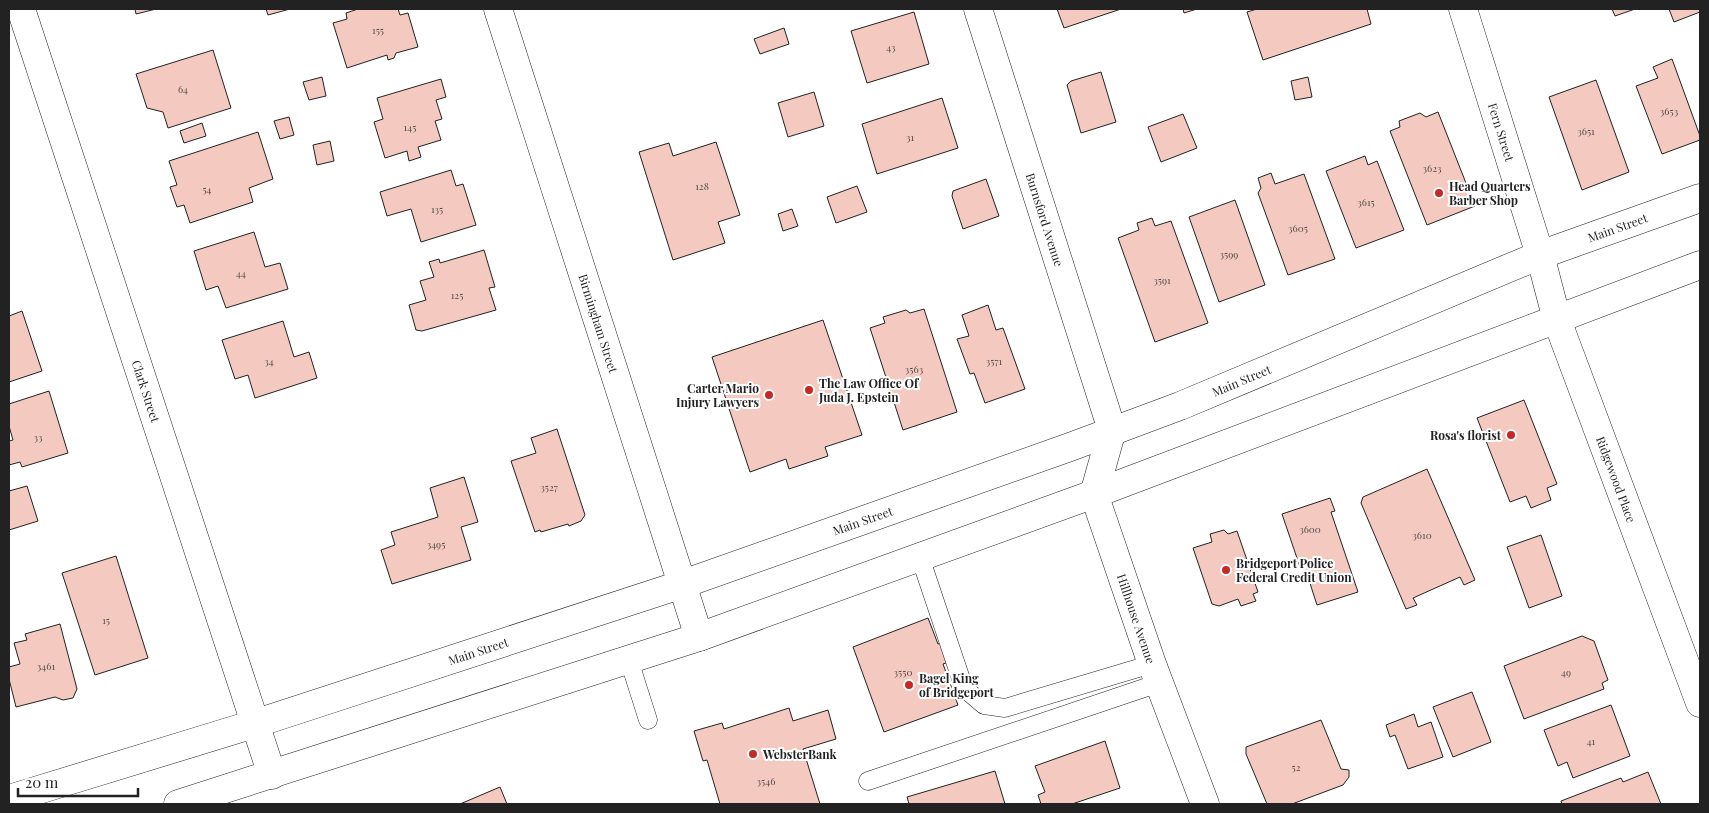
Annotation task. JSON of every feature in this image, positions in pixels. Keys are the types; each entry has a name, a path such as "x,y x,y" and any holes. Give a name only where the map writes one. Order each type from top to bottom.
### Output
{"main road":[{"name":"Clark Street","path":"22,9 272,775"},
{"name":"Birmingham Street","path":"498,9 699,637"},
{"name":"Burnsford Avenue","path":"978,9 1112,430"},
{"name":"Fern Street","path":"1463,9 1540,254"},
{"name":"Main Street","path":"9,799 254,724 683,584 1070,447 1180,406 1540,254 1700,198"},
{"name":"Ridgewood Place","path":"1540,254 1557,320 1700,703"},
{"path":"178,804 699,637 1094,494 1700,265"},
{"path":"1094,494 1112,430"},
{"name":"Hillhouse Avenue","path":"1094,494 1155,674 1205,804"}],"lane":[{"path":"920,557 964,688 984,705 1005,708 1155,674"},
{"path":"629,660 648,720"},
{"path":"868,782 1155,674"}],"building":[{"path":"135,9 156,9 136,14"},
{"path":"266,9 290,9 268,15"},
{"path":"358,9 398,9 400,15 408,13 418,47 396,53 394,58 388,60 387,55 347,68 333,23 347,19 346,13"},
{"path":"1057,9 1121,9 1064,28"},
{"path":"1183,9 1197,9 1184,13"},
{"path":"1257,9 1367,9 1371,24 1263,60 1247,12"},
{"path":"1612,9 1635,9 1615,16"},
{"path":"1669,9 1700,9 1700,12 1674,22"},
{"path":"914,12 929,64 867,83 851,31"},
{"path":"784,28 789,44 760,54 754,39"},
{"path":"213,50 231,108 168,128 163,112 147,108 136,74"},
{"path":"1672,59 1700,140 1662,154 1636,86 1658,78 1653,67"},
{"path":"1101,72 1116,122 1081,133 1067,85 1071,81"},
{"path":"322,77 326,96 309,100 303,82"},
{"path":"1308,77 1312,97 1295,100 1291,81"},
{"path":"441,79 446,97 436,100 442,119 435,121 441,140 418,147 421,157 409,161 407,151 385,158 374,122 383,119 377,98"},
{"path":"1596,80 1629,172 1582,190 1549,97"},
{"path":"814,92 824,126 788,137 778,103"},
{"path":"942,98 958,148 877,174 862,124"},
{"path":"1438,112 1475,206 1427,225 1390,131 1400,127 1399,121 1420,113 1426,117"},
{"path":"1183,114 1197,148 1161,162 1148,127"},
{"path":"289,117 294,135 280,139 274,121"},
{"path":"202,123 206,136 184,143 180,131"},
{"path":"258,132 273,179 249,188 253,202 190,223 184,205 177,207 170,187 177,185 169,161"},
{"path":"330,141 334,161 317,165 313,145"},
{"path":"716,142 740,215 718,222 725,243 673,260 639,152 669,143 673,156"},
{"path":"1365,156 1368,165 1377,161 1404,230 1356,248 1326,171"},
{"path":"451,170 456,186 463,184 476,225 421,242 411,209 387,216 380,192"},
{"path":"1271,173 1275,184 1304,174 1335,259 1288,275 1258,193 1261,188 1258,178"},
{"path":"986,179 999,216 963,229 952,196 953,191"},
{"path":"857,186 867,212 836,223 827,197"},
{"path":"1235,200 1265,285 1219,302 1189,217"},
{"path":"792,209 798,226 783,231 778,214"},
{"path":"1152,218 1155,226 1171,221 1208,323 1155,342 1118,238 1139,230 1137,223"},
{"path":"254,232 265,267 280,263 288,289 226,308 218,286 206,290 194,251"},
{"path":"484,250 495,287 489,288 496,310 422,331 416,330 409,305 426,300 420,281 434,277 429,262 439,259 440,263"},
{"path":"988,305 996,330 1003,328 1025,389 985,403 974,373 970,374 957,339 969,336 962,315"},
{"path":"924,309 957,412 903,430 870,328 885,323 883,317 906,310 910,313"},
{"path":"22,311 42,371 9,382 9,316"},
{"path":"823,320 862,435 825,447 828,456 789,469 786,459 750,472 712,357"},
{"path":"283,321 294,357 309,352 317,378 255,398 248,375 235,379 222,340"},
{"path":"49,391 68,453 22,467 20,462 9,465 9,441 13,440 9,426 9,404"},
{"path":"1524,400 1557,484 1547,488 1551,500 1531,508 1526,496 1510,502 1477,418"},
{"path":"557,429 585,515 581,521 569,526 568,524 535,532 511,461 536,453 531,438"},
{"path":"1427,469 1475,580 1464,585 1460,577 1413,598 1417,605 1406,609 1361,503 1363,497"},
{"path":"464,477 478,522 461,527 471,560 392,584 381,550 395,545 391,532 438,517 430,488"},
{"path":"27,486 38,521 9,530 9,491"},
{"path":"1330,498 1335,511 1331,512 1358,592 1317,605 1306,571 1300,567 1282,514"},
{"name":"Bridgeport Police Federal Credit Union","path":"1224,530 1228,534 1237,531 1258,592 1253,594 1256,601 1241,606 1238,599 1219,606 1212,604 1193,548 1212,542 1210,534"},
{"path":"1541,535 1562,596 1529,608 1507,547"},
{"path":"116,556 148,658 95,675 62,573"},
{"name":"Bagel King of Bridgeport","path":"928,618 938,644 947,641 954,660 943,664 958,705 884,732 853,647"},
{"path":"60,624 77,689 73,698 63,700 55,697 16,707 9,679 9,667 20,664 14,643 27,640 25,634"},
{"path":"1582,636 1594,641 1608,680 1602,683 1604,689 1524,719 1504,666"},
{"path":"1472,692 1491,742 1453,757 1433,707"},
{"path":"1611,705 1630,756 1573,778 1567,762 1558,766 1544,730"},
{"name":"WebsterBank","path":"789,708 793,721 828,710 836,739 803,749 820,804 720,804 707,760 703,761 694,731 722,723 724,729"},
{"path":"1414,714 1418,727 1431,722 1443,757 1408,769 1395,735 1390,737 1386,725"},
{"path":"1321,720 1341,769 1349,770 1349,777 1343,785 1292,804 1267,804 1246,754 1246,747"},
{"path":"1105,741 1120,788 1072,804 1041,804 1038,795 1045,792 1035,766"},
{"path":"995,771 1005,804 909,804 907,797"},
{"path":"1648,772 1661,804 1562,804 1561,801 1621,778 1623,782"},
{"path":"500,787 507,804 460,804"}],"place":[{"name":"Head Quarters Barber Shop","path":"1439,193"},
{"name":"The Law Office Of Juda J. Epstein","path":"809,390"},
{"name":"Carter Mario Injury Lawyers","path":"769,395"},
{"name":"Rosa's florist","path":"1511,435"},
{"name":"Bridgeport Police Federal Credit Union","path":"1226,570"},
{"name":"Bagel King of Bridgeport","path":"909,685"},
{"name":"WebsterBank","path":"753,754"}]}
